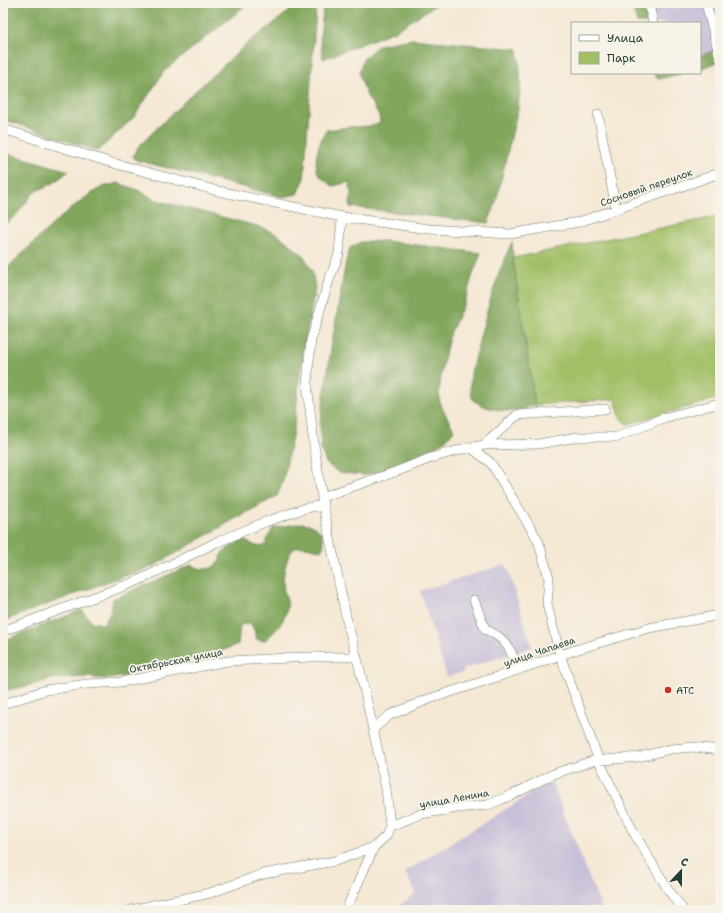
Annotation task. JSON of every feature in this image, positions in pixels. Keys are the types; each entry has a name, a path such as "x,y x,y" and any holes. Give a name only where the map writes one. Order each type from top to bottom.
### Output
{"street":[{"path":"651,3 650,9 653,22"},
{"path":"706,3 720,58"},
{"path":"598,114 616,209"},
{"name":"Сосновый переулок","path":"3,129 109,162 218,191 342,217 429,229 510,234 579,222 720,173"},
{"path":"131,910 210,893 263,874 335,861 374,847 386,836 390,826 386,788 357,657 347,621 322,501 307,383 311,340 328,283 339,254 342,217"},
{"path":"3,630 135,582 215,542 264,522 306,508 431,458 470,447 484,445 538,444 578,437 617,438 663,418 720,403"},
{"path":"484,445 517,415 605,409"},
{"path":"470,447 491,463 538,540 549,578 547,604 560,655 599,761 634,833 667,888 683,910"},
{"path":"474,600 485,629 496,634 505,641 519,670"},
{"name":"улица Чапаева","path":"373,729 390,715 429,699 560,655 649,628 720,615"},
{"name":"Октябрьская улица","path":"3,704 46,690 87,684 121,682 228,661 311,657 357,657"},
{"name":"улица Ленина","path":"390,826 421,814 488,805 514,794 551,775 592,761 639,756 693,746 720,750"},
{"path":"346,910 374,847"}],"shaded area":[{"path":"638,3 720,3 720,56 701,61 701,22 643,22"},
{"path":"506,564 532,647 464,669 464,672 447,677 420,591"},
{"path":"551,781 602,910 399,910 402,907 400,905 416,893 405,872"}],"green space":[{"path":"3,3 247,3 232,17 165,70 134,117 98,151 3,119"},
{"path":"300,3 316,3 316,8 304,181 297,194 283,197 136,160 133,157 138,147 190,96 248,43"},
{"path":"324,3 439,3 395,31 323,59 320,37"},
{"path":"631,3 642,3 648,22 637,22"},
{"path":"412,39 518,49 521,83 518,108 496,202 488,223 350,207 351,194 349,182 333,186 318,173 316,159 326,130 370,126 380,123 379,115 367,96 359,74 363,59 379,45"},
{"path":"716,50 720,61 701,69 701,56"},
{"path":"654,74 680,74 658,79"},
{"path":"3,152 69,171 52,184 34,192 16,215 3,227"},
{"path":"118,183 138,190 156,200 257,226 277,234 303,255 312,270 315,288 299,380 295,421 283,482 277,496 152,567 3,621 3,272 72,207 99,189"},
{"path":"720,216 720,398 627,424 621,419 615,399 535,405 513,258"},
{"path":"385,241 481,253 465,301 449,336 442,369 439,392 440,404 454,430 445,441 395,468 366,475 339,473 326,463 321,450 320,424 346,261 350,248 361,242"},
{"path":"512,242 513,258 535,405 516,411 485,407 474,400 470,389 473,366 488,308 496,281"},
{"path":"302,523 312,525 322,533 324,545 322,550 298,547 291,553 285,566 283,578 283,587 287,599 287,609 283,621 264,641 256,639 254,629 250,623 240,625 238,644 219,652 171,663 142,667 126,676 107,679 84,677 50,679 36,684 3,691 3,641 82,610 92,622 103,624 110,613 113,599 191,565 202,569 213,567 220,560 221,555 225,551 243,540 256,546 266,545 273,528"}],"place":[{"name":"АТС","path":"668,690"}]}
